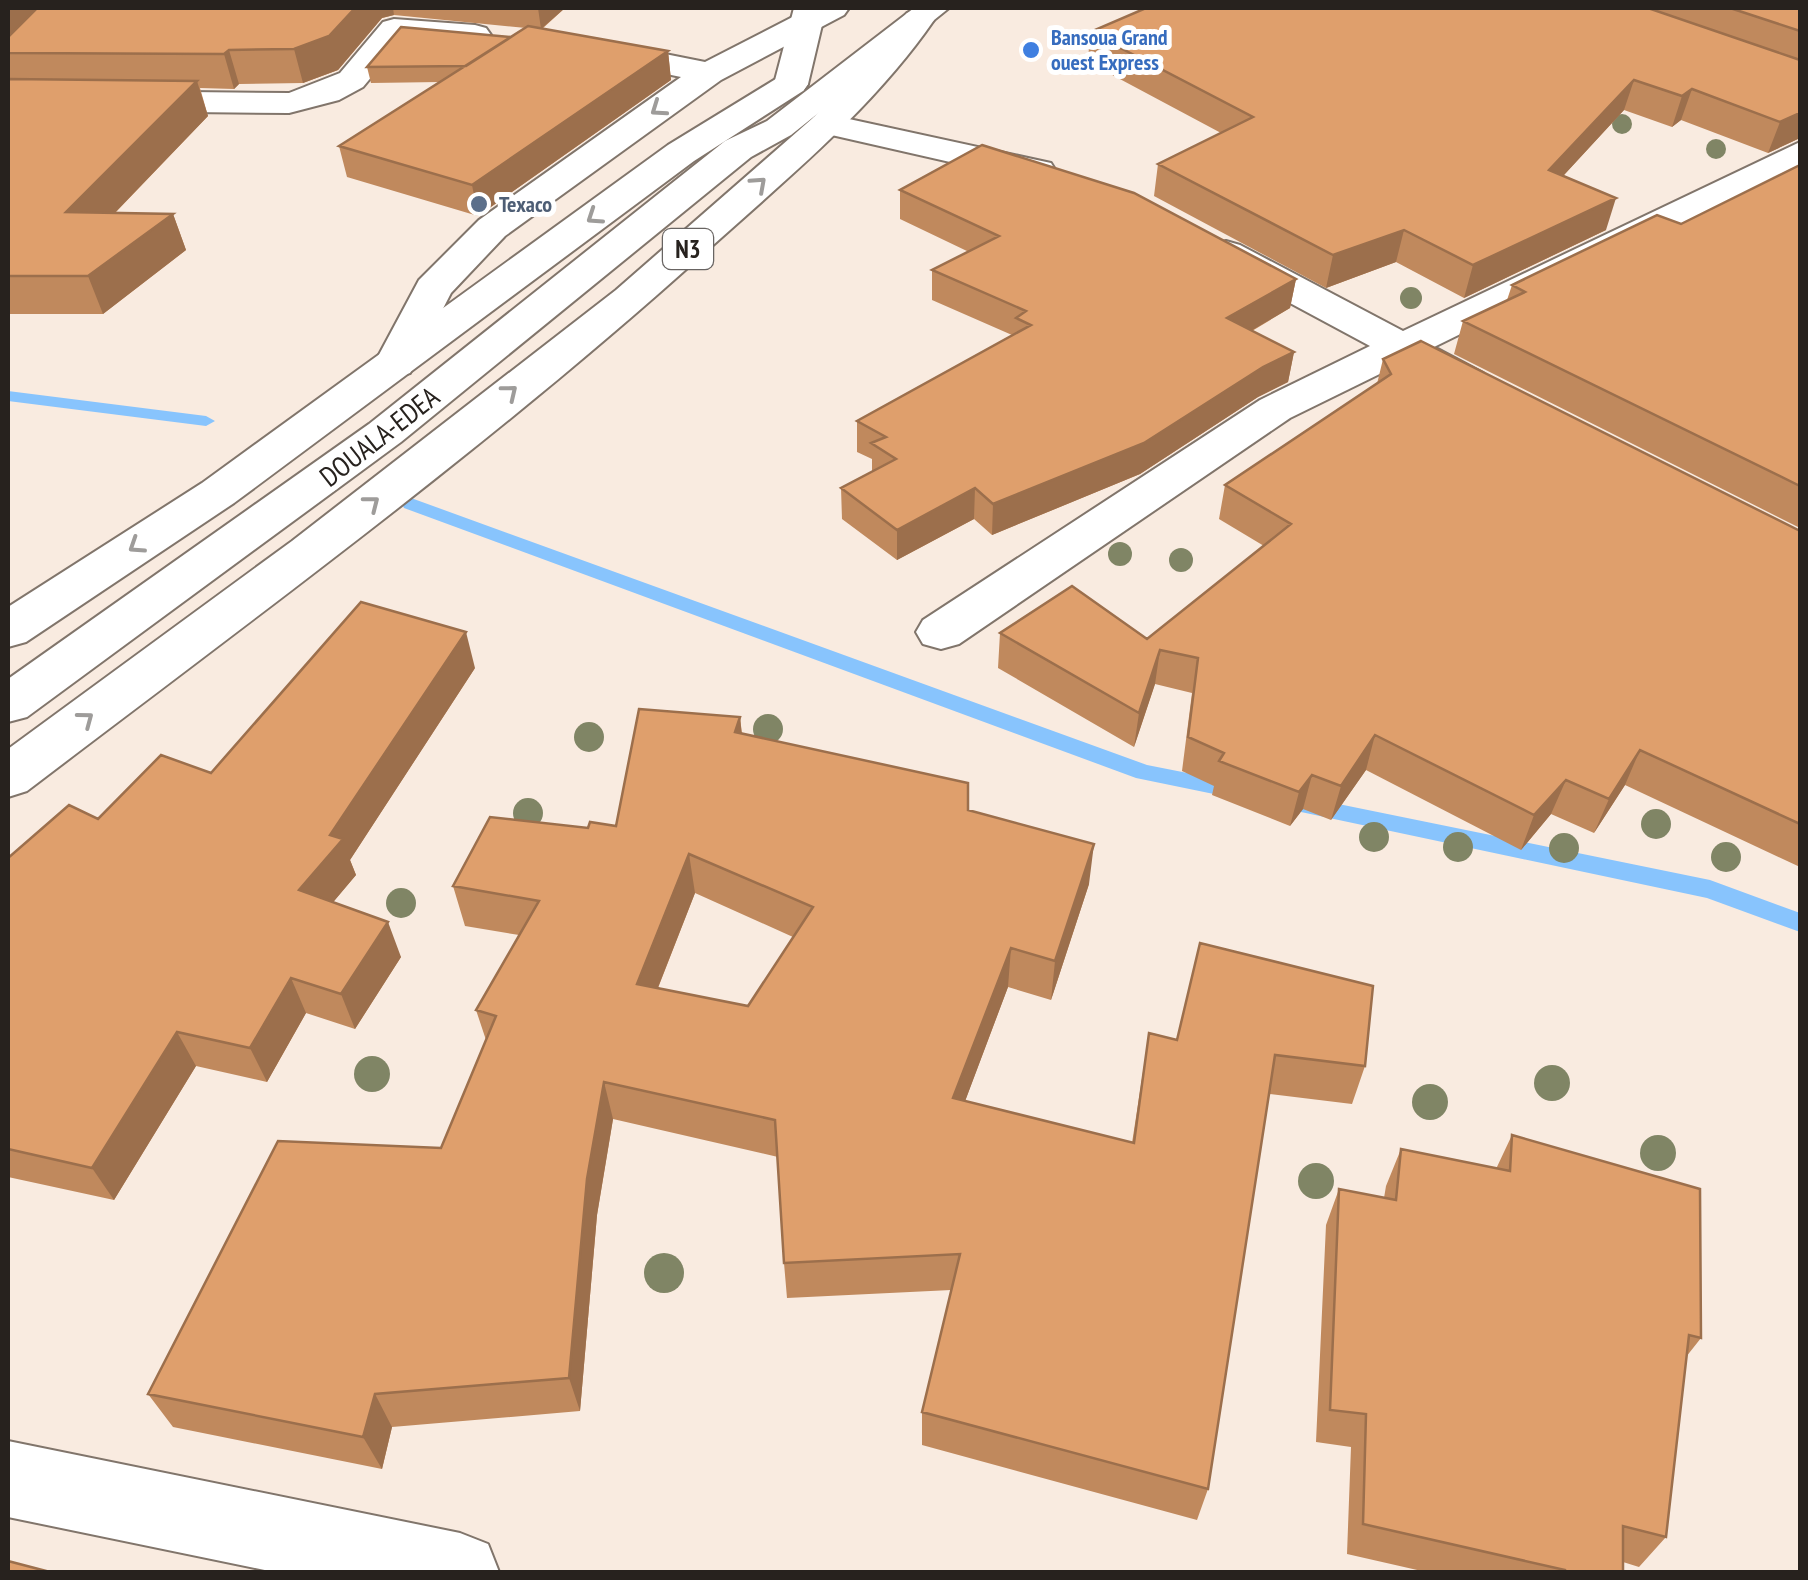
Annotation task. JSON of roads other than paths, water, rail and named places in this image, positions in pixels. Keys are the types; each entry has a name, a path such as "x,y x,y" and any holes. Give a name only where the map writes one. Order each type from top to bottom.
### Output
{"main road":[{"name":"DOUALA-EDEA","path":"738,149 753,124 791,84 881,8"},
{"path":"8,630 218,493 681,153 791,84 817,11"},
{"path":"395,364 433,288 492,228 710,73 817,11"},
{"name":"DOUALA-EDEA","path":"8,704 385,433 738,149 779,128 934,12"},
{"name":"N3","path":"8,778 309,552 630,299 826,124 934,12"},
{"path":"8,100 289,103 330,93 360,77 399,18 507,38"},
{"path":"558,45 648,58 710,73"},
{"path":"826,124 1073,182"},
{"path":"941,632 1275,409 1800,153"},
{"path":"1197,237 1504,400"},
{"path":"8,1479 460,1572"}],"waterway":[{"path":"8,396 206,421"},
{"path":"411,504 1144,772 1243,792"},
{"path":"1309,806 1710,889 1800,923"}],"place":[{"name":"Bansoua Grand ouest Express","path":"1031,50"},
{"name":"Texaco","path":"479,204"}]}
